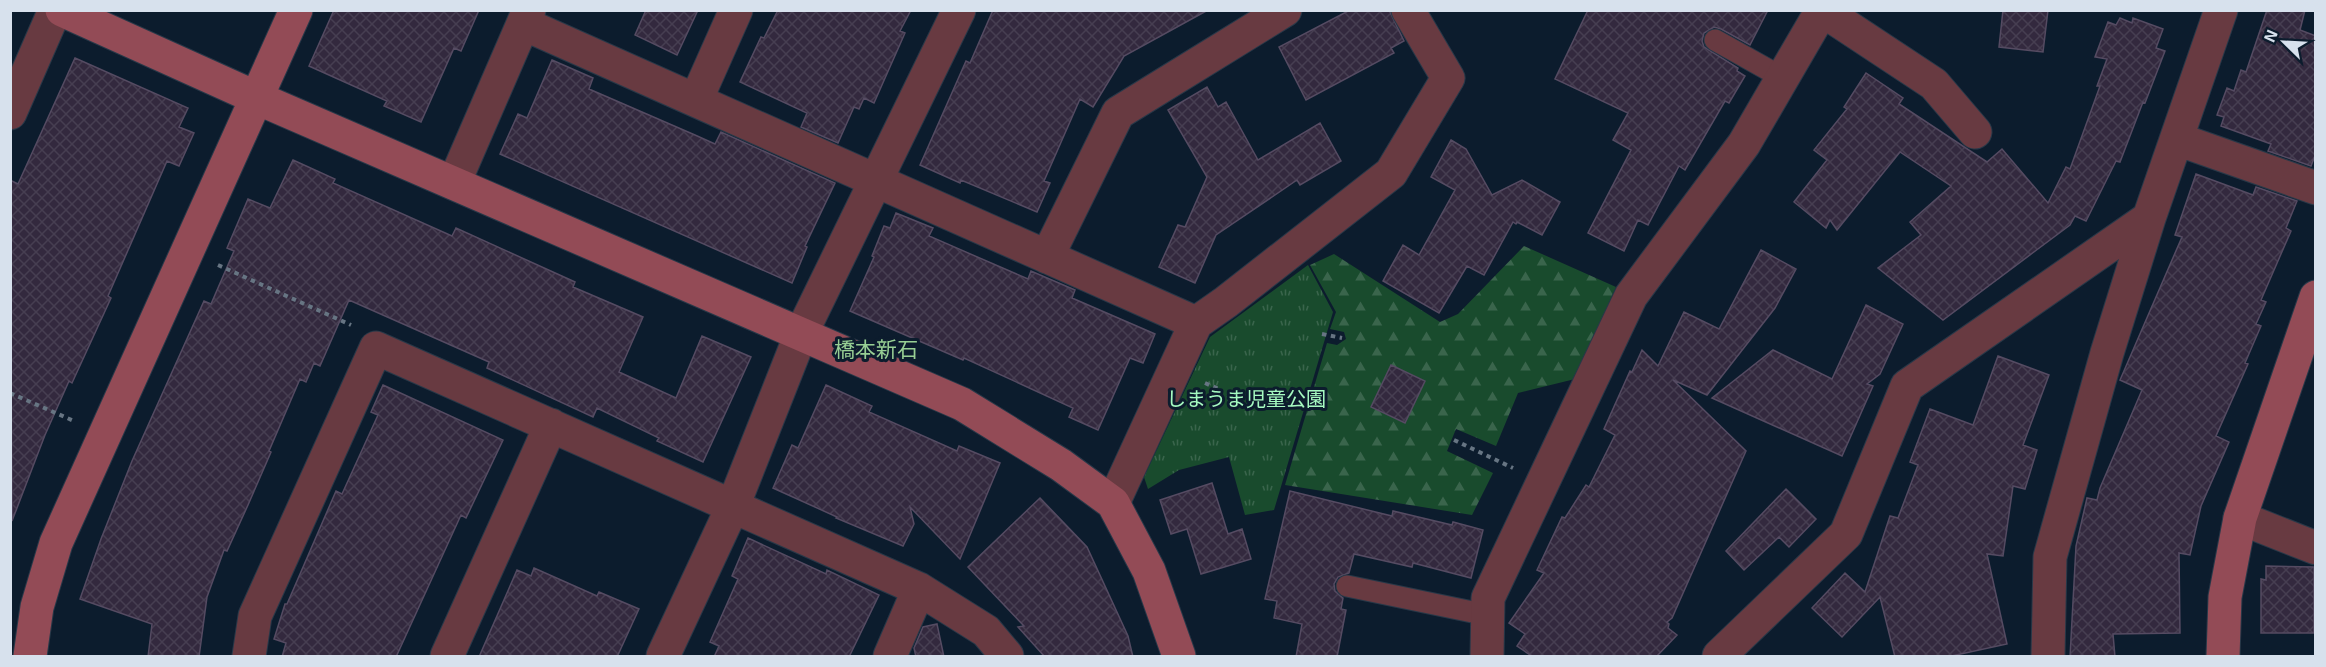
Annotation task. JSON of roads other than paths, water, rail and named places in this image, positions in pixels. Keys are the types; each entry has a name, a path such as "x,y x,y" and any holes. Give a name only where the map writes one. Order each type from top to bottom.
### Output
{"street":[{"path":"10,113 55,10"},
{"path":"62,10 257,98 962,404 1061,465 1113,503 1149,571 1179,657"},
{"path":"30,657 37,607 56,543 296,10"},
{"path":"696,100 736,10"},
{"path":"663,657 733,506 801,334 959,10"},
{"path":"1047,257 1118,113 1285,10"},
{"path":"1113,503 1196,323 1391,173 1448,78 1408,10"},
{"path":"1487,657 1488,598 1631,296 1744,144 1822,10 1934,84 1975,132"},
{"path":"2048,657 2050,557 2107,353 2221,10"},
{"path":"454,183 526,17 696,100 1196,323"},
{"path":"2177,139 2316,188"},
{"path":"1719,657 1846,534 1907,386 2150,218"},
{"path":"2223,657 2224,597 2240,518 2316,297"},
{"path":"249,657 255,616 375,348 919,589 986,630 1007,657"},
{"path":"447,657 551,425"},
{"path":"2240,518 2316,548"},
{"path":"890,657 919,589"}],"lane":[{"path":"1715,40 1783,78"},
{"path":"1347,586 1487,615"}],"district":[{"name":"橋本新石","path":"876,350"}],"park label":[{"name":"しまうま児童公園","path":"1246,399"}]}
